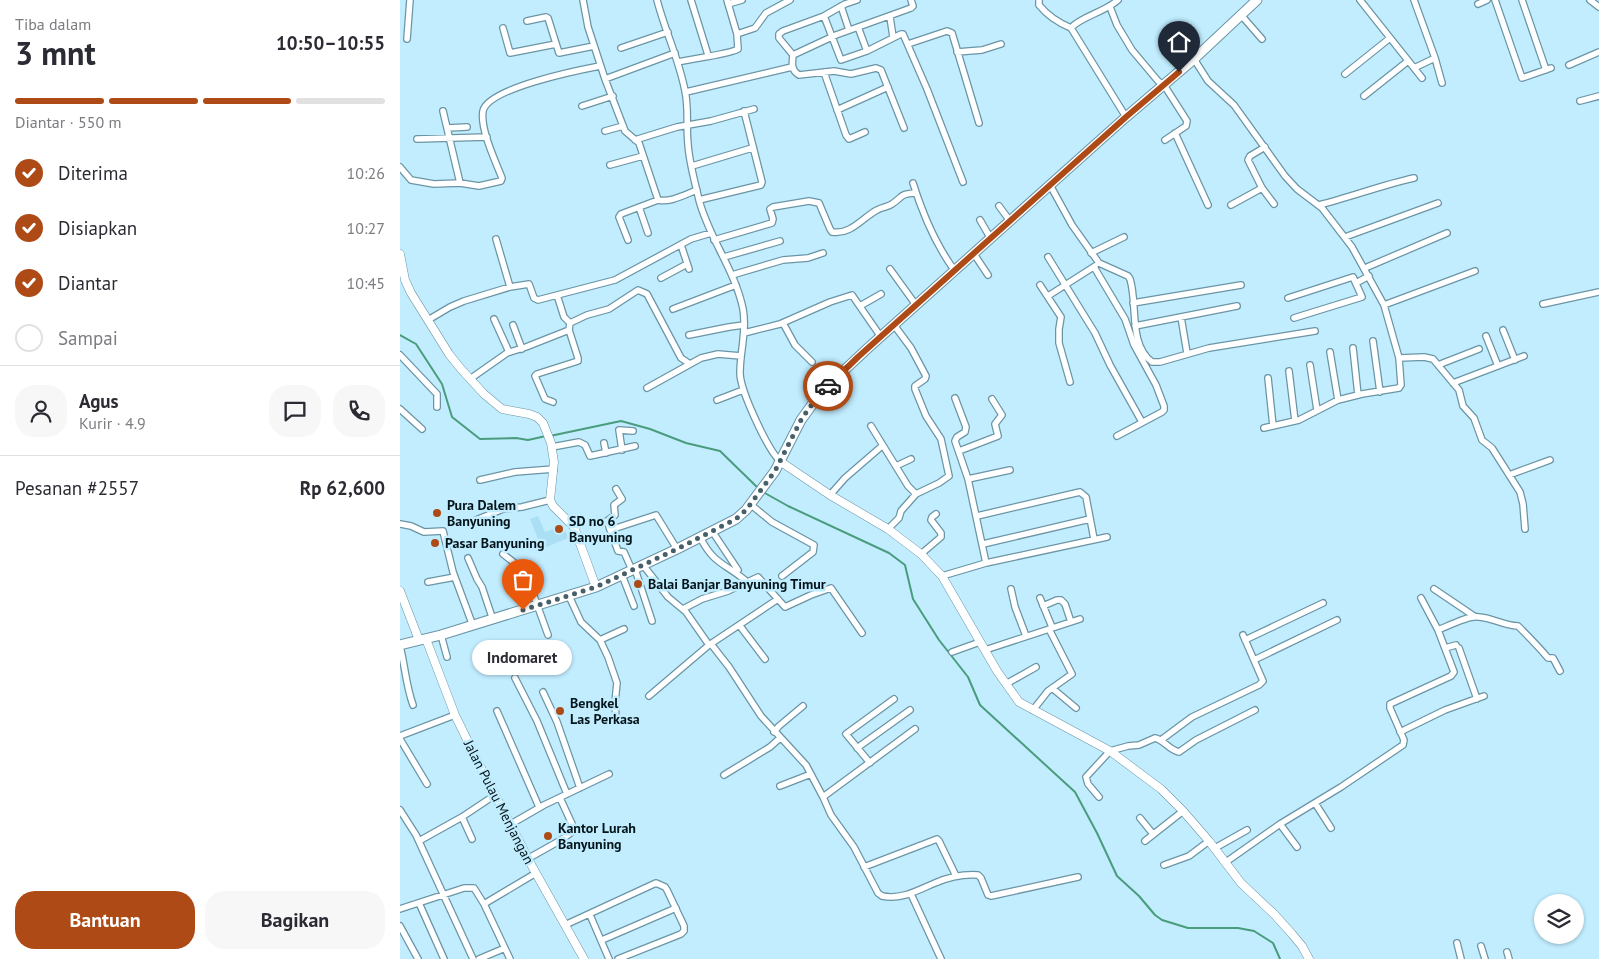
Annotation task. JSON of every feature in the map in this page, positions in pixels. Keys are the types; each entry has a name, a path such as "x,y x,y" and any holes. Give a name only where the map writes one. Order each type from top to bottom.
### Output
{"main road":[{"path":"400,645 473,626 596,587 736,519 768,481 798,426 822,391 1126,117 1194,59 1257,0"}],"street":[{"path":"407,39 410,0"},
{"path":"583,0 600,66 625,131 638,144 658,200"},
{"path":"657,0 686,92 688,146 699,200 714,240 732,275 743,309 744,333 740,379 742,390 768,444 780,462 830,495 888,529 921,554 942,576 980,642 1019,702 1110,751 1161,789 1215,848 1241,883 1292,934 1302,946 1309,959"},
{"path":"691,0 708,55"},
{"path":"678,62 736,51 738,45 737,34 728,2 742,0"},
{"path":"737,34 755,28 766,13 790,0"},
{"path":"857,0 841,6 824,16 780,32 779,38 793,55 792,67 794,72 803,76 838,71 851,74 878,68 883,75 904,128"},
{"path":"793,55 833,36 911,8 913,6 911,0"},
{"path":"1039,0 1039,5 1042,8 1071,28 1126,117"},
{"path":"1071,28 1075,23 1110,7 1118,0"},
{"path":"1360,0 1422,78"},
{"path":"1414,0 1436,58 1442,82"},
{"path":"1478,4 1487,0"},
{"path":"1495,0 1522,78 1548,69 1522,0"},
{"path":"1590,0 1598,6"},
{"path":"841,6 849,30"},
{"path":"1110,7 1117,25 1132,50 1158,81 1164,85 1175,100 1187,123 1165,140"},
{"path":"1241,15 1262,39"},
{"path":"824,16 842,60 838,71"},
{"path":"890,16 893,37"},
{"path":"527,21 548,18 558,53 560,54 594,46"},
{"path":"858,27 868,51"},
{"path":"503,28 510,54 556,44"},
{"path":"621,48 668,32"},
{"path":"908,44 949,32 952,33 979,123"},
{"path":"842,60 868,51 902,34 908,44 963,182"},
{"path":"1345,74 1390,38"},
{"path":"957,52 982,50 1001,44"},
{"path":"1569,65 1599,52"},
{"path":"605,79 675,53"},
{"path":"1414,68 1436,58"},
{"path":"1194,59 1208,81 1234,106 1290,182 1319,205 1345,237 1365,268 1384,306 1399,358 1400,387 1338,400 1295,421 1264,428"},
{"path":"1364,96 1408,61"},
{"path":"400,166 409,178 434,184 460,183 484,186 498,183 502,180 487,137 483,113 484,106 492,99 527,83 600,66"},
{"path":"686,92 792,67"},
{"path":"824,72 846,135 849,139 865,132"},
{"path":"837,110 888,87"},
{"path":"582,106 613,96"},
{"path":"1580,101 1599,96"},
{"path":"635,140 754,109"},
{"path":"443,111 460,183"},
{"path":"699,200 761,185 762,182 744,111"},
{"path":"605,131 623,126"},
{"path":"446,128 467,127"},
{"path":"1175,133 1208,205"},
{"path":"417,139 487,137"},
{"path":"1265,147 1250,156 1248,160 1262,188 1274,204"},
{"path":"692,166 752,148"},
{"path":"610,165 643,156"},
{"path":"1319,205 1414,178"},
{"path":"913,183 931,232 944,256 955,271"},
{"path":"1050,185 1072,226 1091,253 1125,319 1134,345 1156,385 1164,406 1162,412 1116,436"},
{"path":"1231,205 1262,188"},
{"path":"628,240 620,215 658,200 669,200 697,190"},
{"path":"714,240 772,223 773,219 770,209 773,207 809,201 819,203 830,230 845,232 851,230 878,209 890,205 903,194 916,194"},
{"path":"1345,237 1438,203"},
{"path":"999,206 1010,221"},
{"path":"639,207 648,233"},
{"path":"980,220 991,238"},
{"path":"428,320 457,304 510,287 529,284 534,298 538,300 615,280 691,239 711,233"},
{"path":"1365,268 1447,233"},
{"path":"1091,253 1124,237"},
{"path":"496,239 510,287"},
{"path":"724,257 780,240"},
{"path":"661,278 688,267 681,245"},
{"path":"732,275 783,260 808,258 823,253"},
{"path":"400,254 408,286 449,354 470,380 502,409 537,417 543,423 551,445 554,469 549,492 550,500 553,506 574,527 596,587"},
{"path":"974,254 988,275"},
{"path":"1048,257 1096,333 1110,365 1142,422"},
{"path":"1048,296 1096,265"},
{"path":"1096,265 1128,276 1131,282 1137,336 1146,356 1152,362 1160,362 1187,353 1237,343 1315,331"},
{"path":"890,269 916,305"},
{"path":"1384,306 1476,271"},
{"path":"1356,283 1369,276"},
{"path":"1288,298 1353,277 1362,297 1294,318"},
{"path":"1040,284 1061,318 1058,329 1059,343 1070,382"},
{"path":"673,309 736,285"},
{"path":"1133,303 1241,285"},
{"path":"470,380 509,352 522,349 588,315 609,309 638,290 647,294 681,358 690,364"},
{"path":"1543,304 1599,292"},
{"path":"860,306 881,294"},
{"path":"552,402 545,399 535,376 578,361 569,326 557,295"},
{"path":"744,333 783,323 812,309 816,310 830,302 851,295 881,337"},
{"path":"1135,326 1237,306"},
{"path":"1181,317 1187,353"},
{"path":"494,319 509,352"},
{"path":"783,323 795,345 812,362"},
{"path":"514,324 522,349"},
{"path":"888,529 899,518 901,511 916,494 947,479 949,474 941,440 926,416 915,389 915,386 925,379 926,376 911,348 894,325"},
{"path":"689,334 744,326"},
{"path":"1503,330 1515,360"},
{"path":"1486,336 1498,366"},
{"path":"1373,341 1380,392"},
{"path":"1353,348 1358,395"},
{"path":"1438,365 1479,349"},
{"path":"1330,352 1338,400"},
{"path":"400,354 437,394 438,407"},
{"path":"647,388 690,364 709,356 718,354 741,356"},
{"path":"1453,383 1524,356"},
{"path":"1399,358 1433,358 1453,383 1461,394 1464,409 1476,421 1482,440 1492,448 1522,498 1525,529"},
{"path":"1310,365 1317,410"},
{"path":"1289,371 1295,421"},
{"path":"1268,378 1273,426"},
{"path":"717,400 742,390"},
{"path":"955,398 966,427 965,432 956,438 958,451 968,479 986,563"},
{"path":"958,451 998,436 995,424 1002,415 992,399"},
{"path":"400,408 422,429"},
{"path":"871,426 908,486 916,494"},
{"path":"622,450 619,430 634,431"},
{"path":"551,445 579,442 585,445 590,456 635,446"},
{"path":"604,443 606,453"},
{"path":"830,495 845,478 882,446"},
{"path":"896,466 911,458"},
{"path":"1509,475 1550,460"},
{"path":"480,480 515,472 554,469"},
{"path":"968,479 1010,470"},
{"path":"616,489 622,499 614,505 615,515 607,520 618,551 624,552 637,568 683,609 729,667 761,716 774,732 797,754 823,797 831,815 854,847 878,893 882,896 912,894 937,882 956,876 978,875 991,896 1078,877"},
{"path":"977,516 1080,492 1086,497 1094,539"},
{"path":"476,520 500,510 550,500"},
{"path":"750,504 772,522 814,545 813,552 782,576"},
{"path":"610,530 656,514 677,549"},
{"path":"921,554 941,537 941,533 931,520 936,514"},
{"path":"983,544 1090,519"},
{"path":"400,524 411,526 424,532 443,531 455,577 473,626"},
{"path":"712,531 738,570"},
{"path":"942,576 986,563 1107,536"},
{"path":"700,537 713,558 746,581"},
{"path":"503,554 525,571 548,635"},
{"path":"468,558 482,587 493,620"},
{"path":"637,568 652,621"},
{"path":"622,575 634,606"},
{"path":"428,582 455,577"},
{"path":"683,609 702,599 728,591 758,577 787,607 811,595 831,588 862,633"},
{"path":"1434,588 1474,616 1506,625 1518,626 1527,637 1534,640 1548,658 1553,658 1560,671"},
{"path":"1011,589 1015,607 1026,636"},
{"name":"Jalan Pulau Menjangan","path":"400,591 455,715 536,873 584,959"},
{"path":"569,596 581,622 600,640 616,679 616,719"},
{"path":"1033,710 1052,688 1072,674 1051,628 1040,598"},
{"path":"1226,862 1280,824 1400,748 1404,743 1390,704 1454,674 1438,630 1421,598"},
{"path":"648,696 710,644 740,626 778,599"},
{"path":"1043,606 1057,600 1062,600 1071,622"},
{"path":"1161,740 1192,717 1263,682 1244,637 1323,603"},
{"path":"1438,630 1474,616"},
{"path":"985,650 1080,618"},
{"path":"1254,660 1337,620"},
{"path":"740,626 764,659"},
{"path":"600,640 624,629"},
{"path":"441,635 448,657"},
{"path":"952,652 980,642"},
{"path":"400,645 406,670 407,690 412,705"},
{"path":"1400,732 1445,710 1481,698 1458,647 1445,648"},
{"path":"1006,684 1036,667"},
{"path":"515,678 537,721 567,794"},
{"path":"1052,688 1076,708"},
{"path":"543,692 557,722 580,788"},
{"path":"870,762 846,734 894,699"},
{"path":"774,732 803,706"},
{"path":"857,748 910,710"},
{"path":"1099,797 1088,784 1086,776 1110,751 1139,745 1152,738 1161,740 1174,751 1179,752 1196,740 1254,710"},
{"path":"497,711 539,807"},
{"path":"427,784 400,737 455,715"},
{"path":"823,797 915,729"},
{"path":"724,775 770,747 780,738"},
{"path":"511,824 539,807 609,774"},
{"path":"780,786 810,774"},
{"path":"419,841 462,817 495,795"},
{"path":"529,858 572,832 572,824 560,798"},
{"path":"1315,803 1331,828"},
{"path":"400,810 419,841 472,959"},
{"path":"1145,841 1183,811"},
{"path":"462,817 472,839"},
{"path":"1140,818 1153,834"},
{"path":"1280,824 1297,847"},
{"path":"1215,848 1247,830"},
{"path":"864,868 937,839 956,876"},
{"path":"1164,865 1189,856 1209,841"},
{"path":"484,904 536,873"},
{"path":"565,925 658,883 665,887 685,929 683,932 618,959"},
{"path":"400,909 464,888 474,888 484,904 510,959"},
{"path":"912,894 920,916 941,959"},
{"path":"419,903 444,959"},
{"path":"602,940 676,908"},
{"path":"590,915 609,959"},
{"path":"400,926 418,959"},
{"path":"1457,943 1461,959"},
{"path":"1481,946 1485,959"},
{"path":"479,959 505,948"},
{"path":"1508,952 1509,959"}],"shaded area":[{"name":"SD no 6 Banyuning","path":"538,516 545,532 563,525 568,538 542,549 530,519"}],"waterway":[{"path":"400,335 416,344 442,384 452,417 480,439 516,438 528,440 546,436"},
{"path":"550,436 621,421 650,429 686,443 720,451 759,489"},
{"path":"763,492 788,506 889,553 905,565 913,599 939,640 968,677 980,705 1075,792 1117,876 1139,896 1155,915 1162,920 1188,928 1238,928 1254,931 1273,943 1280,959"}],"way so far":[{"path":"523,610 596,587 736,519 746,510 775,471 801,420 822,391 828,386"}],"place":[{"name":"Pura Dalem Banyuning","path":"437,513"},
{"name":"SD no 6 Banyuning","path":"559,529"},
{"name":"Pasar Banyuning","path":"435,543"},
{"name":"Balai Banjar Banyuning Timur","path":"638,584"},
{"name":"Indomaret","path":"523,610"},
{"name":"Bengkel Las Perkasa","path":"560,711"},
{"name":"Kantor Lurah Banyuning","path":"548,836"}],"route":[{"path":"828,386 1126,117 1179,72"}]}
